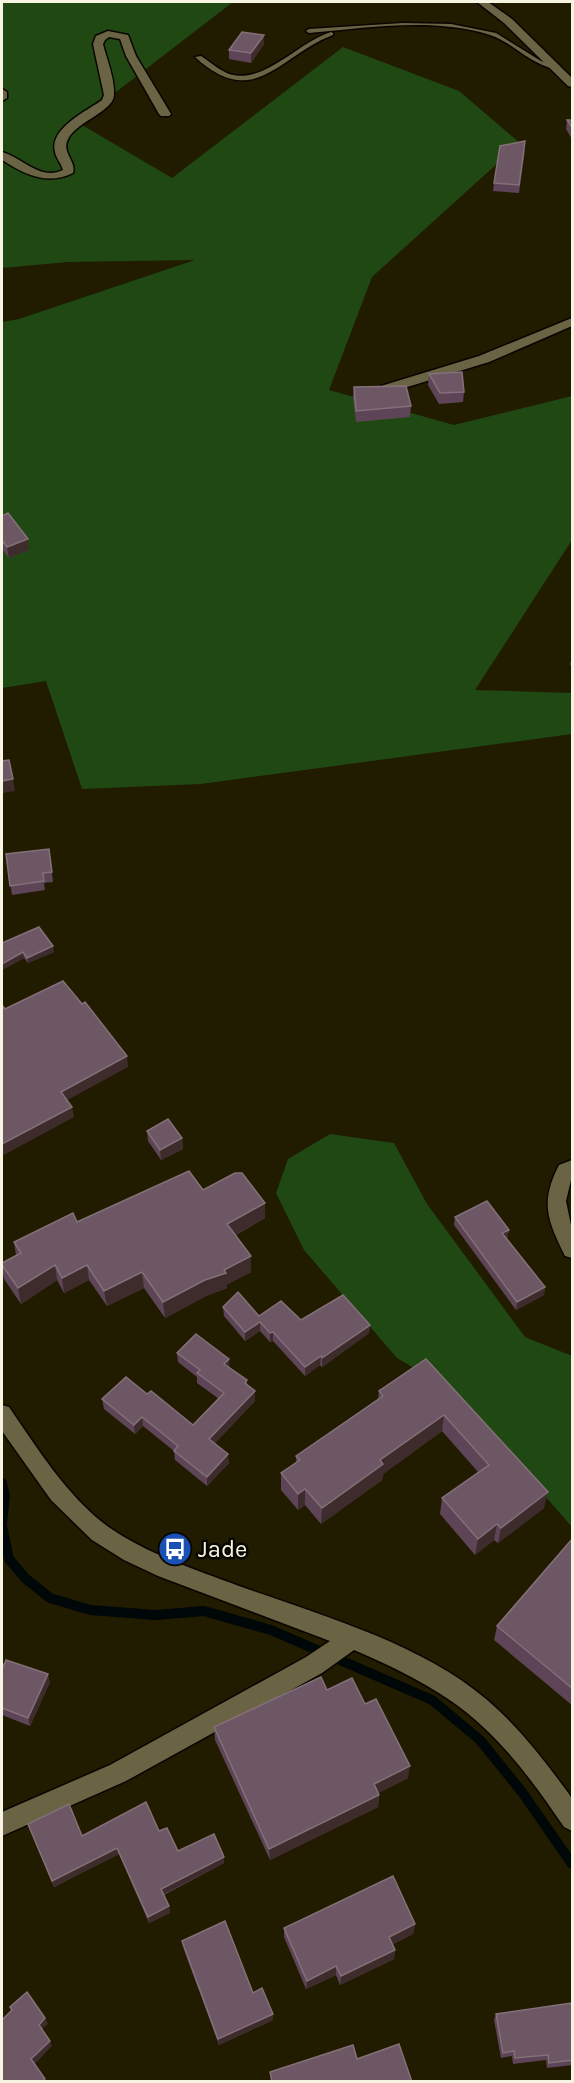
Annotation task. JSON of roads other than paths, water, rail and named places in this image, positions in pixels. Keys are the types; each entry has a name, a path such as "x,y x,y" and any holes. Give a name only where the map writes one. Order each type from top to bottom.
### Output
{"street":[{"path":"482,2 508,21 573,84"},
{"path":"2,155 43,176 63,175 69,171 62,155 61,139 67,131 107,102 109,95 98,44 100,38 108,34 121,34 124,37 131,56 165,114"},
{"path":"2,92 2,98"},
{"path":"386,389 484,359 573,322"},
{"path":"573,1168 566,1170 558,1186 555,1203 560,1224 573,1250"},
{"path":"2,1414 66,1501 99,1532 135,1554 181,1574 415,1665 462,1695 515,1745 556,1794 573,1819"},
{"path":"2,1824 118,1773 314,1665 350,1641"}],"lane":[{"path":"309,31 430,25 476,30 495,34 540,62 555,67"},
{"path":"199,57 227,76 254,78 270,72 309,43 326,35 358,28"}],"waterway":[{"path":"2,1483 5,1496 2,1522"},
{"path":"2,1526 9,1559 25,1578 50,1598 90,1610 156,1615 204,1611 271,1630 432,1700 480,1740 522,1792 572,1864"}],"place":[{"name":"Jade","path":"175,1549"}]}
